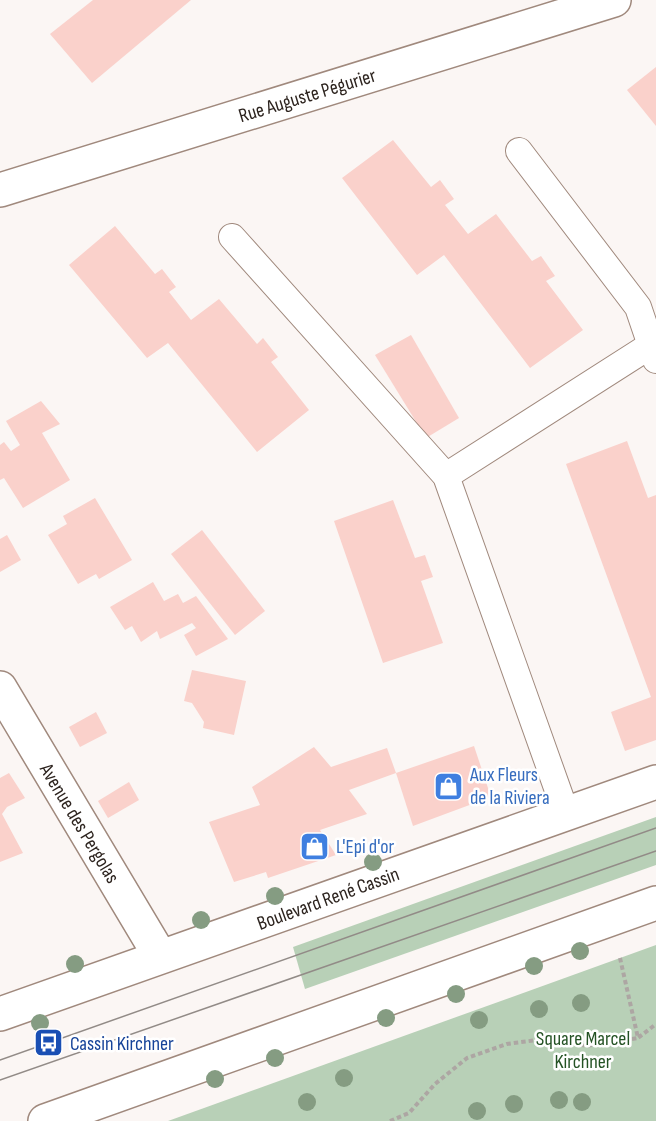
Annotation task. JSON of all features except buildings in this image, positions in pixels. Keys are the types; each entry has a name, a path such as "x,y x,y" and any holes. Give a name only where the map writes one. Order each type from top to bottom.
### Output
{"main road":[{"name":"Rue Auguste Pégurier","path":"0,190 614,0"},
{"name":"Avenue des Pergolas","path":"0,688 160,956"},
{"name":"Boulevard René Cassin","path":"0,1014 656,782"},
{"path":"45,1121 656,903"}],"lane":[{"path":"446,476 654,352 638,307 519,151"},
{"path":"232,237 446,476 566,813"}],"path":[{"path":"618,951 638,1038"},
{"path":"390,1121 409,1113 435,1084 467,1058 507,1044 552,1038 586,1046 638,1038 656,1024"}],"green space":[{"path":"656,817 656,865 305,989 293,947"},
{"name":"Square Marcel Kirchner","path":"656,945 656,1121 168,1121"}],"tram line":[{"path":"0,1060 656,828"},
{"path":"0,1080 656,851"}],"place":[{"name":"Aux Fleurs de la Riviera","path":"449,786"},
{"name":"L'Epi d'or","path":"315,846"},
{"name":"Cassin Kirchner","path":"49,1043"}]}
